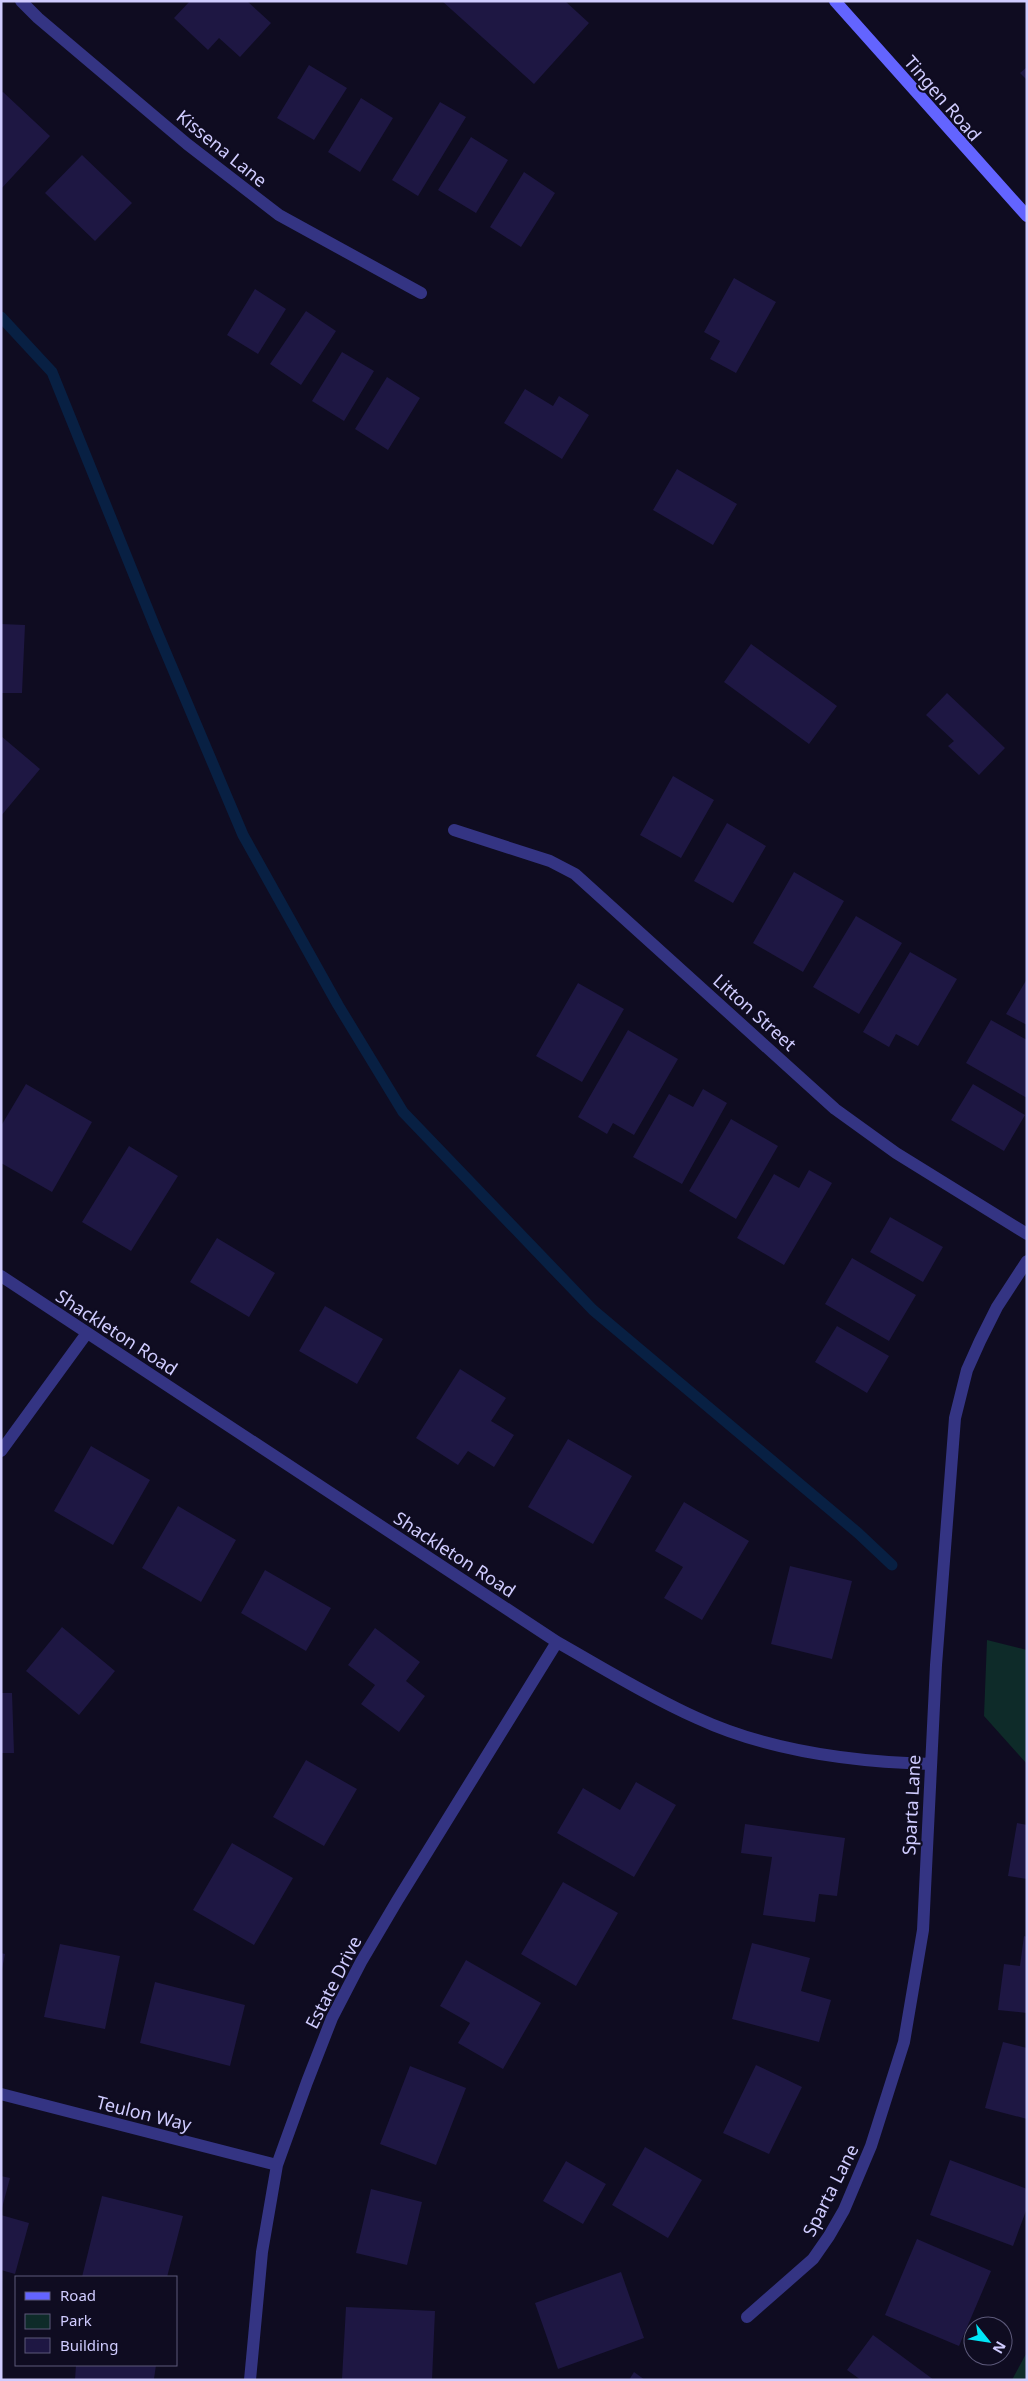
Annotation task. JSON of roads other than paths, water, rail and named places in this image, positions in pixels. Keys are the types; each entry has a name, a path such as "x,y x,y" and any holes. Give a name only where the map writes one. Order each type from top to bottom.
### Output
{"street":[{"name":"Kissena Lane","path":"21,1 38,18 187,144 279,215 421,293"},
{"name":"Tingen Road","path":"835,1 1027,216"},
{"name":"Litton Street","path":"454,830 550,862 575,874 835,1109 896,1153 1027,1234"},
{"name":"Sparta Lane","path":"747,2317 813,2259 844,2210 871,2146 904,2042 923,1930 936,1665 955,1418 967,1370 980,1341 997,1306 1027,1261"},
{"name":"Shackleton Road","path":"1,1276 556,1642 646,1694 698,1719 750,1738 790,1748 905,1763 931,1764"},
{"path":"1,1451 87,1334"},
{"name":"Estate Drive","path":"250,2380 262,2252 277,2165 306,2082 329,2027 361,1962 556,1642"},
{"name":"Teulon Way","path":"1,2094 277,2165"}],"waterway":[{"path":"1,317 52,372 155,627 243,835 338,1005 403,1112 593,1310 858,1533 892,1565"}]}
